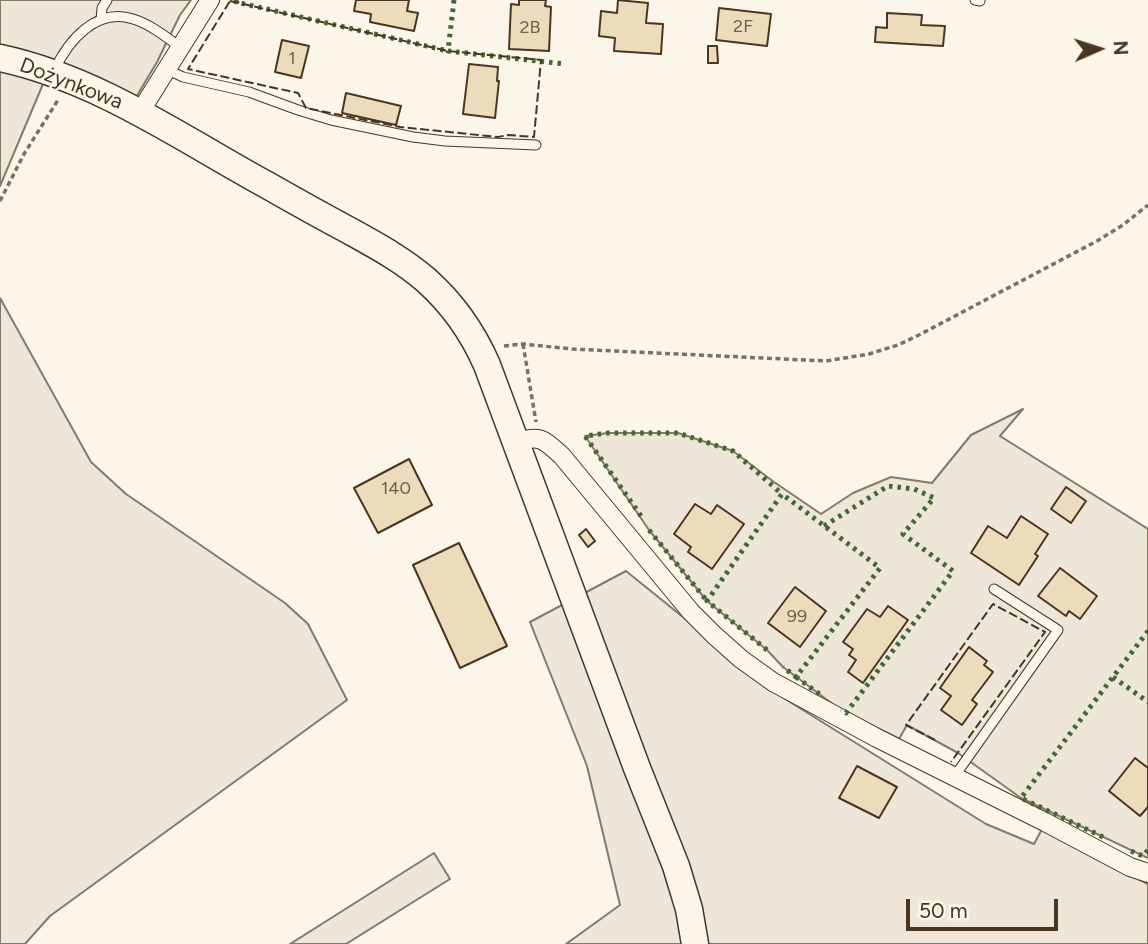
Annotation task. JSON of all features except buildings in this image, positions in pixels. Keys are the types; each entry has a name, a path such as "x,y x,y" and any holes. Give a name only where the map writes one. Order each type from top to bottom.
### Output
{"street":[{"path":"140,112 210,0"},
{"name":"Dożynkowa","path":"0,58 62,77 140,112 402,261 448,303 481,351 527,441 637,768 676,866 691,917 695,944"},
{"path":"527,441 553,449 569,464 691,612 741,659 773,681 877,738 1130,867 1148,873"}],"lane":[{"path":"101,20 102,8 107,0"},
{"path":"62,77 60,59 74,38 101,20 132,18 180,47"},
{"path":"166,69 183,77 249,92 331,120 413,137 536,145"},
{"path":"954,777 1058,630 994,589"}],"path":[{"path":"0,201 62,77"},
{"path":"481,351 494,346 523,344 572,349 826,361 869,354 919,335 1064,258 1123,225 1148,205"},
{"path":"523,344 534,409 527,441"}],"shaded area":[{"path":"0,0 191,0 180,15 157,62 126,114 43,84 0,186"},
{"path":"0,298 91,462 126,494 285,603 308,624 347,700 50,916 25,944 0,944"},
{"path":"1023,409 1000,436 1148,529 1148,858 1021,798 958,753 907,725 899,739 838,708 783,667 767,650 707,601 649,530 585,436 608,433 678,433 733,451 821,514 853,493 891,477 932,483 971,435"},
{"path":"626,571 782,697 986,824 1034,844 1042,829 1148,884 1148,944 566,944 620,905 587,766 530,622"},
{"path":"434,853 450,879 346,944 290,944"}],"hedge":[{"path":"238,0 236,2 448,51"},
{"path":"454,0 448,51 565,64"},
{"path":"641,516 585,436 608,433 678,433 733,451 782,494"},
{"path":"824,526 888,486 914,489 934,498 903,534 953,571 846,713 841,710"},
{"path":"767,650 707,601 782,494 880,568 796,677 783,667"},
{"path":"649,530 707,601"},
{"path":"1103,837 1021,798 1148,631"},
{"path":"796,677 822,696"},
{"path":"1113,677 1148,702"},
{"path":"1131,851 1143,856 1148,850"}],"fence":[{"path":"230,1 448,51 541,60 534,137 498,137 400,127 306,108 298,93 188,69 230,1"},
{"path":"935,740 906,725 993,604 1045,632 951,762"}]}
